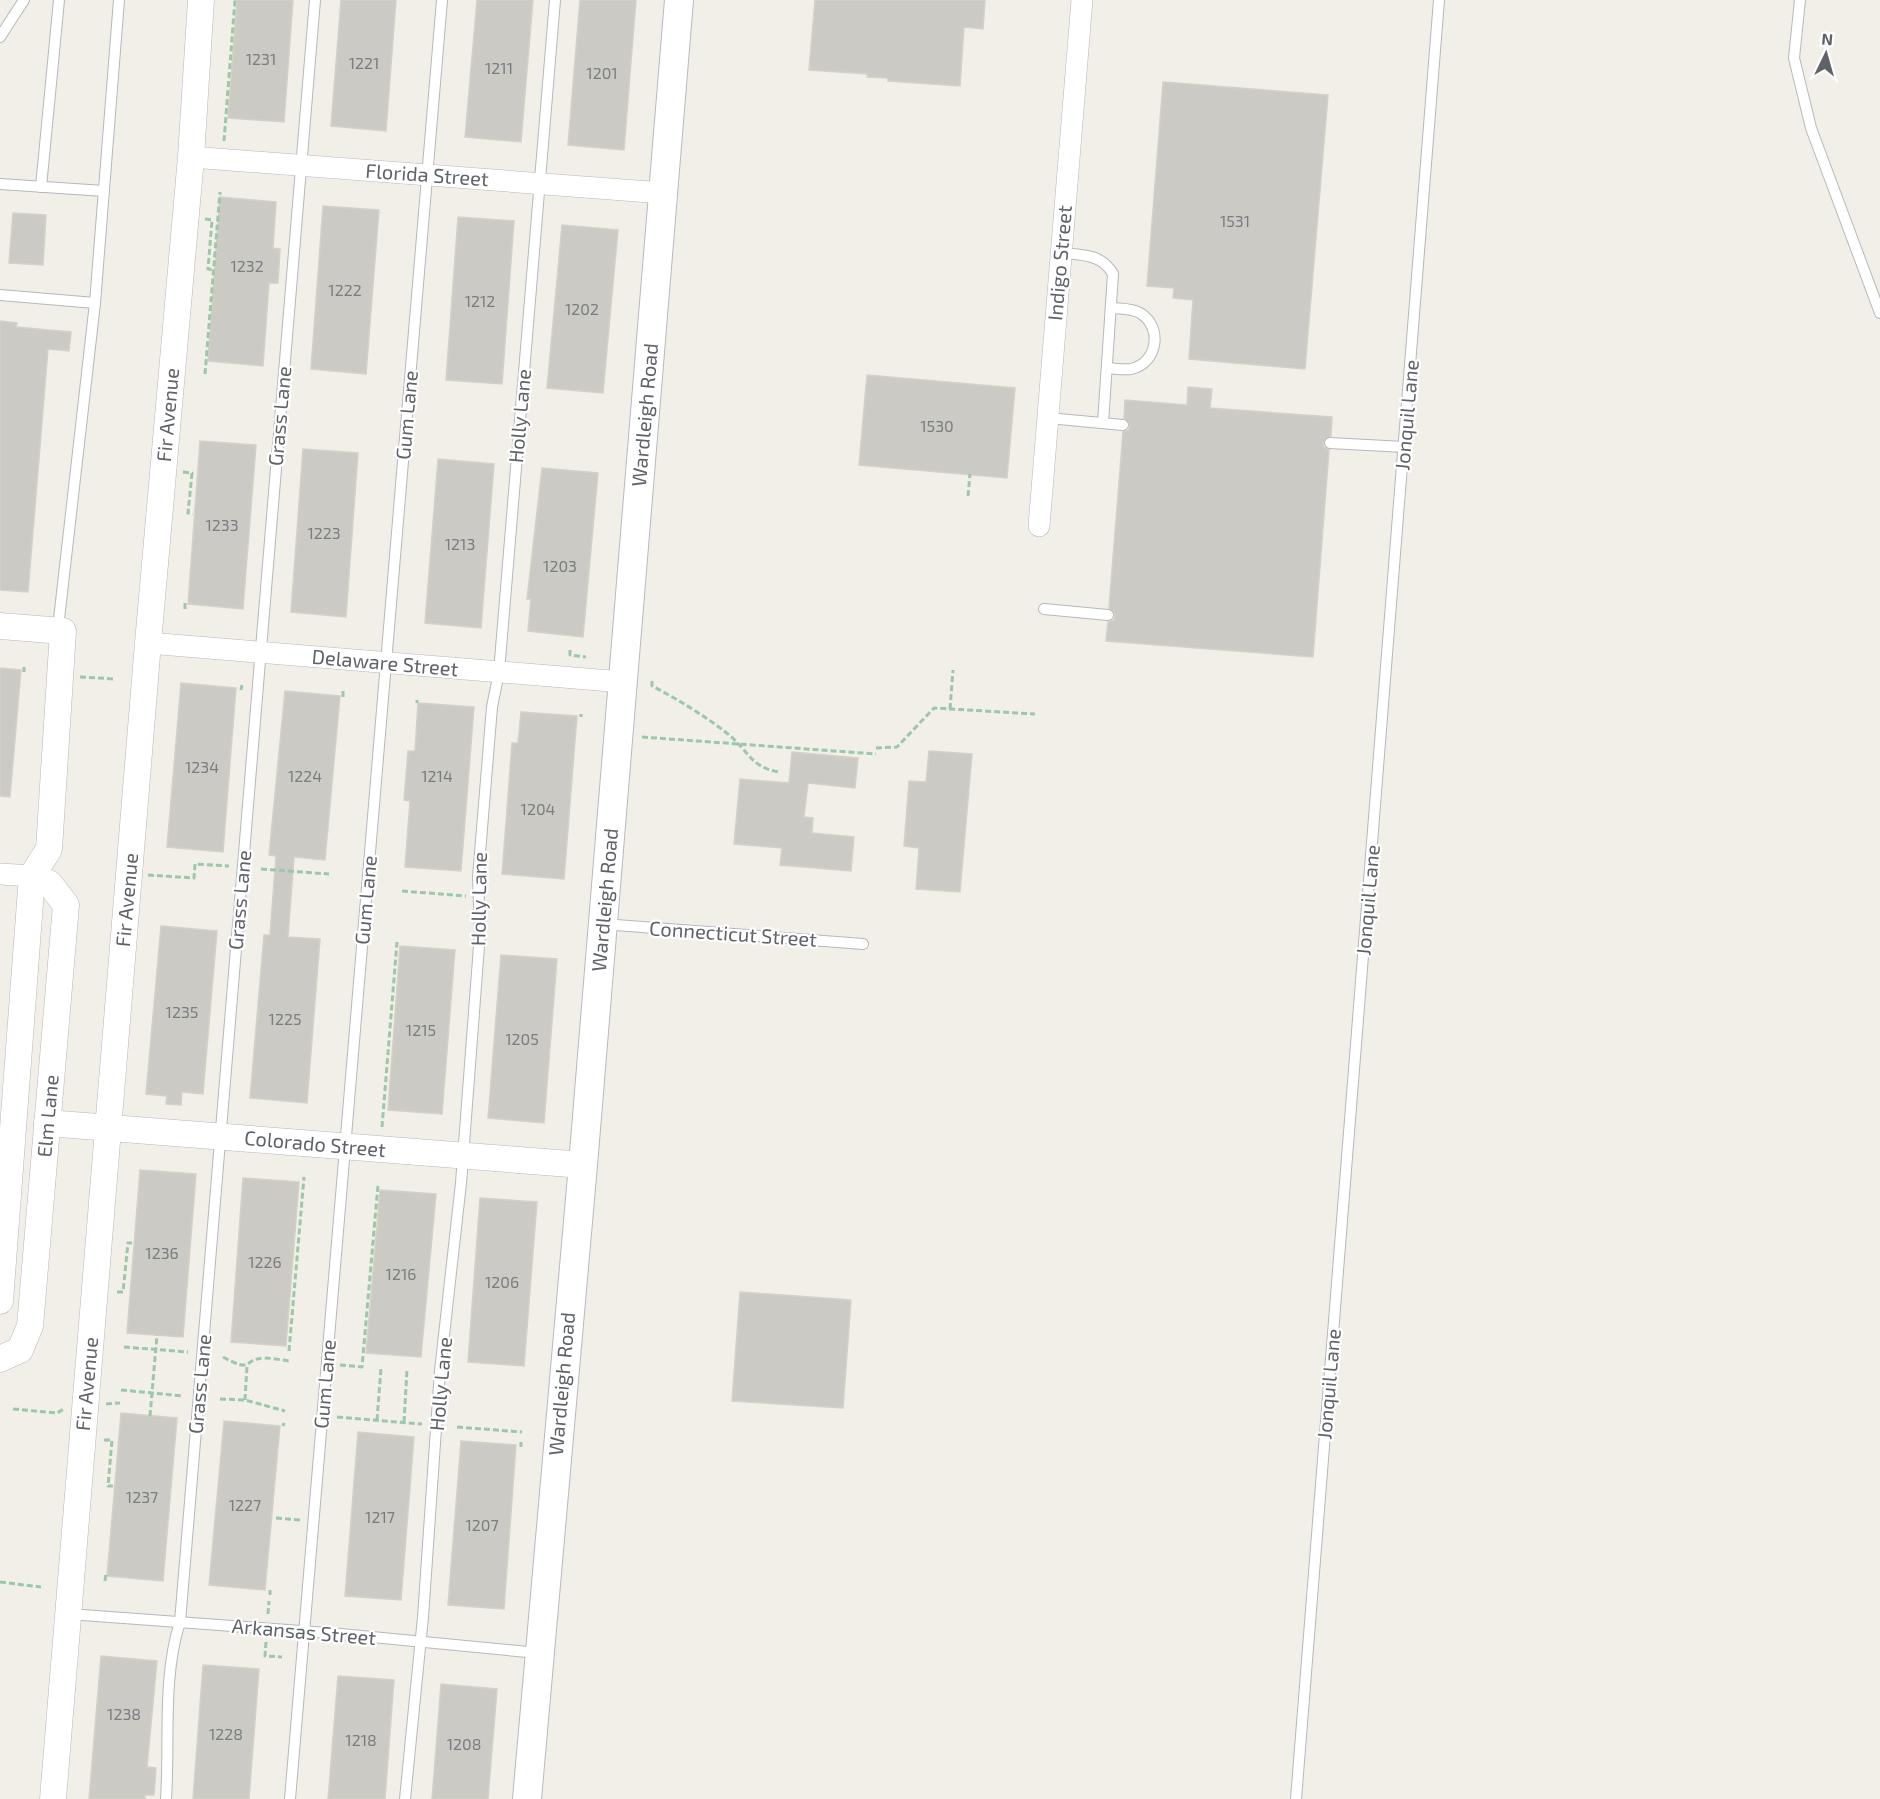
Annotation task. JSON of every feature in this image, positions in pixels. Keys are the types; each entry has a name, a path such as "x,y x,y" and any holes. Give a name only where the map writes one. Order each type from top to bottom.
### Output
{"main road":[{"name":"Wardleigh Road","path":"527,1799 538,1653 583,1165 679,0"}],"street":[{"name":"Fir Avenue","path":"53,1799 148,643 191,157 201,0"},
{"name":"Indigo Street","path":"1039,526 1082,0"},
{"name":"Florida Street","path":"191,157 663,193"},
{"path":"0,626 63,631"},
{"name":"Elm Lane","path":"0,1301 7,1120 32,876 49,849 63,631"},
{"name":"Delaware Street","path":"148,643 623,682"},
{"path":"0,874 32,876"},
{"name":"Elm Lane","path":"0,1359 20,1350 30,1326 66,905 50,884 32,876"},
{"name":"Colorado Street","path":"47,1123 583,1165"}],"lane":[{"path":"0,37 24,0"},
{"path":"41,187 59,0"},
{"path":"63,631 59,620 95,303 120,0"},
{"name":"Grass Lane","path":"166,1799 168,1773 166,1750 174,1642 180,1622 315,0"},
{"name":"Gum Lane","path":"290,1799 442,0"},
{"name":"Holly Lane","path":"405,1799 420,1643 440,1371 463,1156 480,933 478,878 492,707 499,672 555,0"},
{"name":"Jonquil Lane","path":"1296,1799 1439,0"},
{"path":"1800,0 1794,58 1810,128 1880,313"},
{"path":"0,184 104,191"},
{"path":"1062,253 1089,256 1106,265 1113,274 1103,423"},
{"path":"0,295 95,303"},
{"path":"1107,368 1124,369 1138,366 1149,357 1154,344 1154,330 1146,318 1130,309 1112,308"},
{"path":"1048,418 1123,425"},
{"path":"1330,443 1404,447"},
{"path":"1044,609 1108,615"},
{"name":"Connecticut Street","path":"603,924 863,944"},
{"name":"Arkansas Street","path":"69,1614 304,1631 538,1653"}],"path":[{"path":"224,146 235,0"},
{"path":"205,374 220,192"},
{"path":"212,220 208,269 213,270"},
{"path":"192,473 188,513 193,514"},
{"path":"968,496 970,474"},
{"path":"185,603 185,609"},
{"path":"570,650 570,655 586,657"},
{"path":"950,709 953,670"},
{"path":"75,676 115,679"},
{"path":"652,681 652,686 686,705 738,744 762,769 779,772"},
{"path":"242,685 242,690"},
{"path":"343,691 343,697"},
{"path":"876,748 897,747 934,708 1035,714"},
{"path":"637,736 876,754"},
{"path":"129,874 194,878 195,864 229,866"},
{"path":"261,869 328,874"},
{"path":"402,891 466,896"},
{"path":"383,1115 397,942"},
{"path":"289,1352 304,1177"},
{"path":"338,1365 362,1367 378,1185"},
{"path":"123,1292 128,1243 132,1243"},
{"path":"150,1416 157,1335"},
{"path":"124,1347 188,1352"},
{"path":"224,1357 238,1365 248,1366 261,1358 289,1360"},
{"path":"245,1400 248,1366"},
{"path":"377,1420 381,1368"},
{"path":"404,1422 407,1370"},
{"path":"120,1390 183,1396"},
{"path":"220,1399 245,1400 285,1411"},
{"path":"13,1409 57,1413"},
{"path":"335,1416 422,1424"},
{"path":"457,1427 522,1432"},
{"path":"112,1440 108,1486 113,1486"},
{"path":"521,1442 521,1447"},
{"path":"276,1518 314,1521"},
{"path":"105,1581 106,1574"},
{"path":"0,1582 41,1587"},
{"path":"270,1590 270,1595"}],"building":[{"path":"237,0 293,0 284,122 228,118"},
{"path":"341,0 396,0 386,131 331,126"},
{"path":"477,0 533,0 521,142 465,137"},
{"path":"580,0 636,0 624,150 568,145"},
{"path":"815,0 985,0 983,29 964,27 960,86 888,81 888,78 867,77 868,74 809,70"},
{"path":"1163,82 1328,95 1305,369 1189,359 1193,300 1173,298 1174,288 1147,286"},
{"path":"220,197 276,202 273,248 280,249 278,283 269,283 263,366 208,361"},
{"path":"323,206 379,210 366,374 311,369"},
{"path":"13,213 46,215 43,265 9,263"},
{"path":"458,217 514,221 502,384 446,380"},
{"path":"562,225 618,230 603,393 547,388"},
{"path":"0,321 17,323 16,327 71,332 69,351 48,349 28,592 0,590"},
{"path":"867,375 1015,388 1007,478 859,465"},
{"path":"1188,387 1212,389 1210,408 1332,417 1331,436 1323,442 1324,447 1329,450 1313,657 1106,641 1108,622 1114,620 1115,615 1109,608 1123,432 1129,430 1130,425 1124,418 1125,400 1187,405"},
{"path":"200,441 256,445 243,609 188,604"},
{"path":"303,449 358,453 346,617 291,612"},
{"path":"438,459 494,464 481,628 425,623"},
{"path":"542,468 598,473 583,637 528,631 531,599 527,599"},
{"path":"0,668 21,670 10,797 0,796"},
{"path":"181,683 236,688 223,852 167,847"},
{"path":"285,691 340,696 325,860 294,857 288,937 320,939 307,1103 250,1098 264,935 270,935 276,856 269,855"},
{"path":"418,703 474,707 461,871 405,867 410,801 404,800 408,751 415,751"},
{"path":"521,712 577,716 564,879 502,874 512,743 518,743"},
{"path":"929,751 972,754 960,892 916,889 919,848 904,846 909,781 926,782"},
{"path":"792,752 858,758 855,788 808,783 804,817 813,818 812,833 854,837 851,871 780,865 782,848 734,844 740,779 789,783"},
{"path":"161,926 217,931 203,1094 182,1092 181,1105 166,1104 167,1096 146,1094"},
{"path":"400,946 455,950 442,1114 388,1110"},
{"path":"501,955 557,959 544,1123 488,1118"},
{"path":"140,1170 196,1174 183,1337 127,1333"},
{"path":"243,1178 299,1182 286,1346 231,1342"},
{"path":"380,1190 436,1194 421,1357 366,1353"},
{"path":"480,1198 537,1202 524,1366 468,1362"},
{"path":"740,1292 851,1300 843,1408 732,1401"},
{"path":"121,1413 177,1418 163,1581 107,1576"},
{"path":"224,1421 280,1426 265,1590 209,1585"},
{"path":"358,1432 414,1437 401,1600 345,1596"},
{"path":"461,1441 516,1445 504,1609 448,1605"},
{"path":"101,1656 157,1661 147,1767 156,1768 154,1795 145,1795 145,1799 89,1799"},
{"path":"203,1665 259,1669 249,1799 193,1799"},
{"path":"338,1676 394,1680 385,1799 328,1799"},
{"path":"441,1684 497,1689 488,1799 432,1799"}]}
